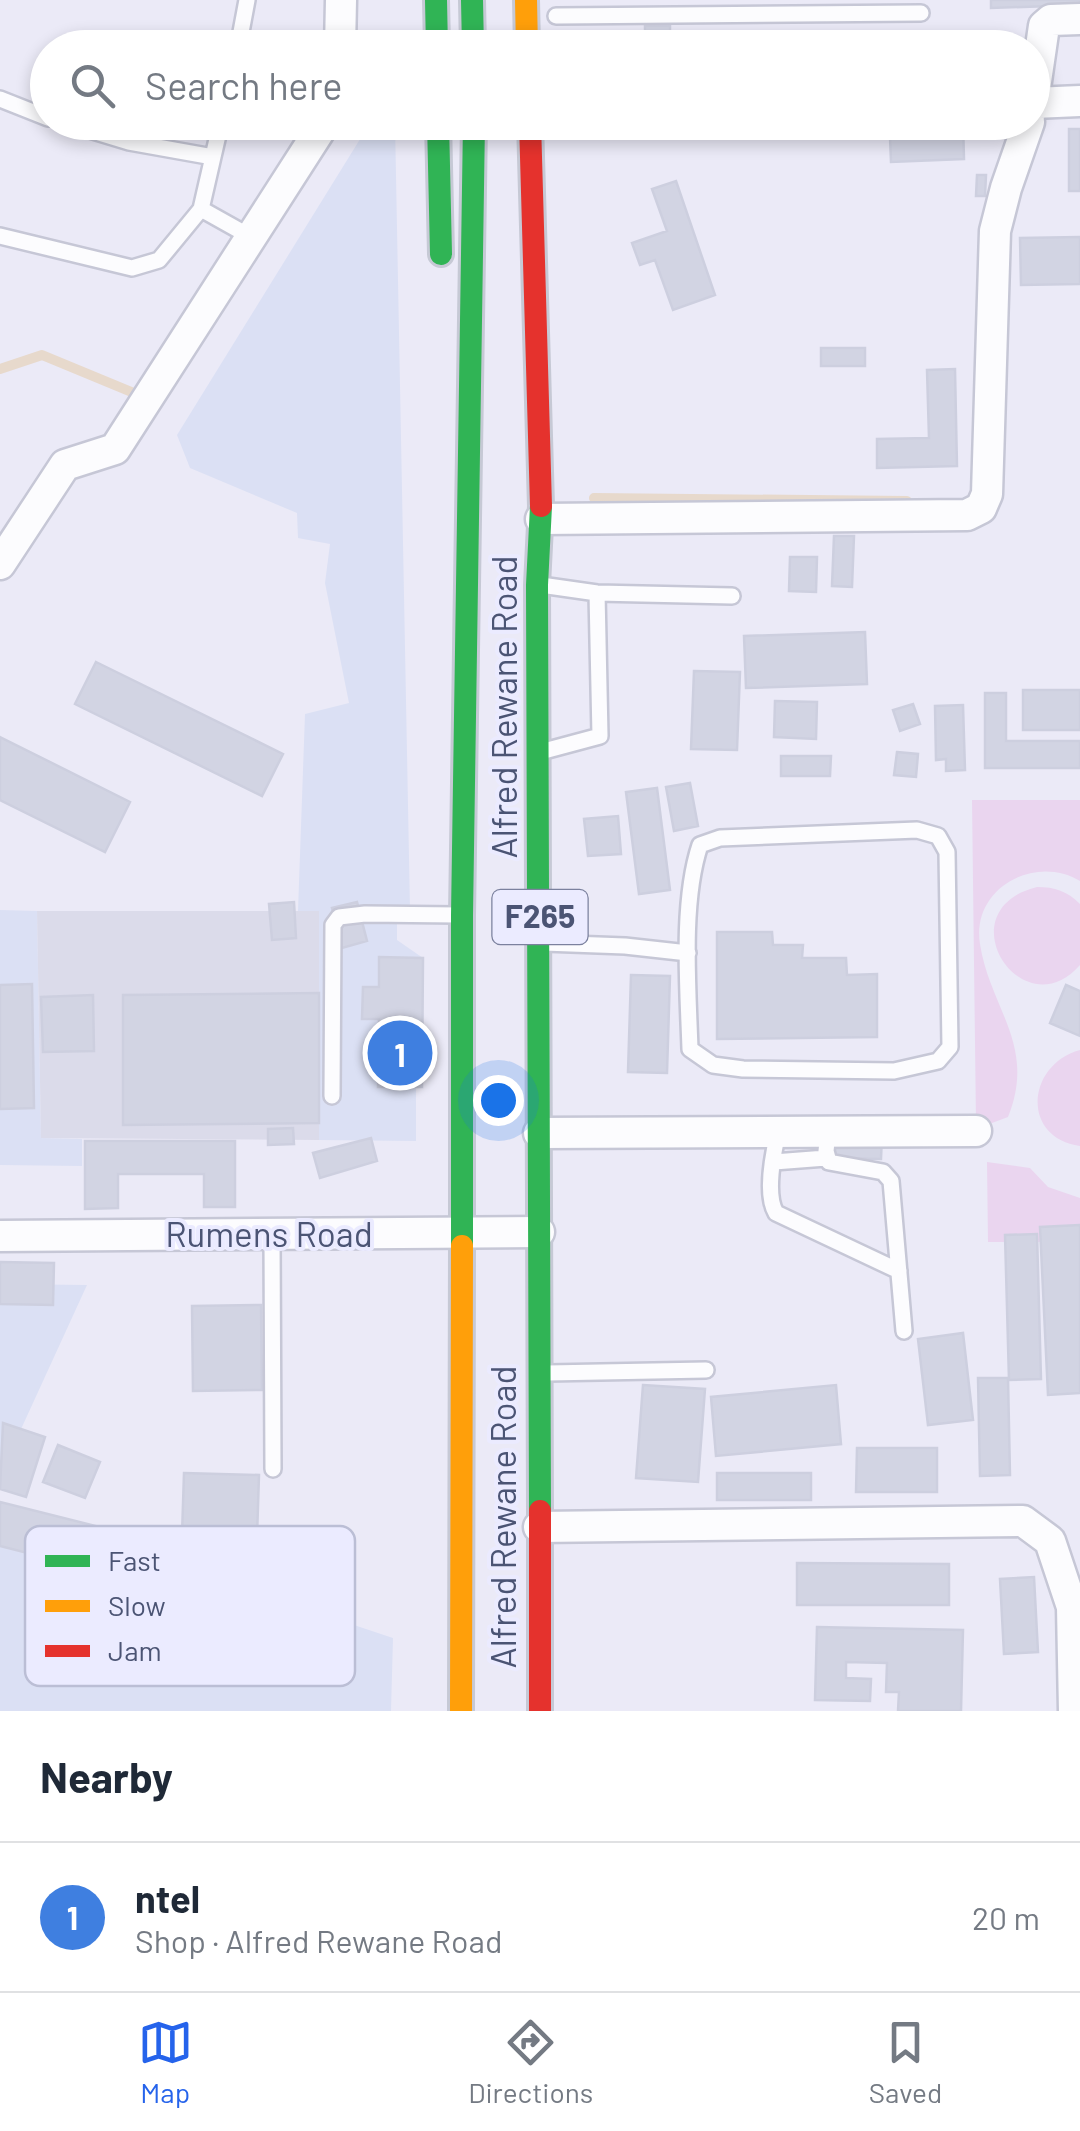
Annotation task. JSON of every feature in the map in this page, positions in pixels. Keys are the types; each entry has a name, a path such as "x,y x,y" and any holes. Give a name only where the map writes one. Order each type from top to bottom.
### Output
{"main road":[{"path":"436,0 436,30"},
{"path":"472,0 473,30"},
{"path":"526,0 527,30"},
{"path":"438,140 441,274"},
{"name":"Alfred Rewane Road","path":"461,1711 462,916 474,140"},
{"name":"Alfred Rewane Road","path":"530,140 541,519 540,1711"},
{"path":"541,519 552,140"},
{"path":"448,444 468,553"}],"street":[{"path":"340,30 341,0"},
{"path":"1043,30 1051,20 1080,19"},
{"path":"1050,108 1080,101"},
{"path":"0,564 64,466 115,449 313,140"},
{"path":"541,519 967,514 981,508 988,494 996,232 1022,140"},
{"path":"539,1132 776,1147 827,1146 976,1131"},
{"name":"Rumens Road","path":"0,1236 539,1232"},
{"path":"539,1527 1023,1522 1050,1541 1072,1607 1074,1711"}],"lane":[{"path":"241,30 246,0"},
{"path":"556,16 921,14"},
{"path":"0,99 30,111"},
{"path":"122,140 213,156"},
{"path":"0,236 132,268 158,260 201,209 217,140"},
{"path":"201,209 251,237"},
{"path":"538,585 598,594 732,596"},
{"path":"540,752 600,736 598,594"},
{"path":"917,830 938,836 948,852 950,1047 938,1061 894,1071 788,1072 713,1065 690,1049 688,953 694,863 700,844 720,838 917,830"},
{"path":"332,1096 333,924 339,917 365,914 462,916"},
{"path":"540,943 688,953"},
{"path":"827,1146 834,1165 883,1172 891,1182 904,1332"},
{"path":"776,1147 772,1206 776,1213 899,1272"},
{"path":"272,1235 273,1469"},
{"path":"539,1373 706,1370"}],"shaded area":[{"path":"359,140 395,140 410,910 397,911 397,940 423,958 422,1087 416,1088 416,1141 319,1140 319,911 298,911 305,714 349,703 325,583 330,544 298,538 297,513 190,468 177,435"},
{"path":"972,800 1080,800 1080,881 1062,874 1026,874 996,892 980,924 985,967 1009,1028 1017,1069 1016,1092 1008,1117 992,1123 976,1123"},
{"path":"1037,887 1060,891 1080,904 1080,965 1058,982 1036,984 1016,975 1002,959 994,939 996,918 1010,900"},
{"path":"0,910 37,911 41,1138 82,1139 82,1166 0,1165"},
{"path":"37,911 319,911 319,1140 41,1138"},
{"path":"1080,1050 1080,1146 1061,1140 1048,1130 1038,1101 1049,1070 1062,1058"},
{"path":"987,1162 1030,1168 1048,1187 1080,1198 1080,1242 988,1242"},
{"path":"0,1284 87,1285 0,1475"},
{"path":"0,1507 57,1526 25,1526 25,1686 355,1686 355,1625 393,1638 391,1711 0,1711"}],"building":[{"path":"991,0 1080,0 1080,5 991,8"},
{"path":"645,26 670,26 670,30 645,30"},
{"path":"1069,129 1080,129 1080,191 1069,191"},
{"path":"890,140 963,140 964,159 891,162"},
{"path":"977,175 986,175 985,196 976,196"},
{"path":"676,181 715,295 673,310 655,260 640,265 632,243 667,231 652,189"},
{"path":"1080,237 1080,284 1021,285 1020,238"},
{"path":"821,348 865,348 865,366 821,366"},
{"path":"955,369 957,466 877,468 877,439 929,438 927,370"},
{"path":"834,536 854,536 852,587 832,586"},
{"path":"790,557 817,557 816,592 789,591"},
{"path":"865,632 867,684 746,688 744,636"},
{"path":"96,662 283,754 262,796 75,704"},
{"path":"694,671 740,672 737,750 691,749"},
{"path":"1023,690 1080,690 1080,730 1023,730"},
{"path":"985,693 1006,693 1006,741 1080,741 1080,768 985,768"},
{"path":"775,701 817,702 816,739 774,737"},
{"path":"913,704 920,724 900,731 893,710"},
{"path":"963,705 965,770 946,771 946,759 936,760 935,706"},
{"path":"0,737 130,802 105,852 0,800"},
{"path":"897,752 918,754 916,777 894,775"},
{"path":"781,756 831,756 830,776 781,776"},
{"path":"690,783 698,826 674,831 666,787"},
{"path":"657,788 670,890 639,894 626,792"},
{"path":"618,816 621,854 588,856 584,819"},
{"path":"294,902 296,938 272,940 269,904"},
{"path":"357,902 367,941 342,948 332,908"},
{"path":"717,932 772,932 773,945 803,945 802,958 846,958 847,975 877,974 877,1037 717,1039"},
{"path":"379,957 423,958 422,1087 378,1087 379,1019 362,1019 363,987 379,987"},
{"path":"631,975 670,976 667,1073 628,1072"},
{"path":"32,984 34,1108 0,1109 0,985"},
{"path":"1066,985 1080,991 1080,1036 1050,1023"},
{"path":"319,993 319,1123 123,1125 123,995"},
{"path":"93,995 94,1051 43,1052 41,997"},
{"path":"293,1128 294,1144 268,1145 268,1129"},
{"path":"835,1135 882,1135 881,1159 835,1158"},
{"path":"371,1138 377,1161 320,1178 313,1153"},
{"path":"85,1141 235,1141 235,1207 204,1207 204,1174 118,1174 118,1208 85,1209"},
{"path":"1080,1225 1080,1393 1048,1395 1040,1227"},
{"path":"1037,1234 1041,1379 1009,1380 1005,1235"},
{"path":"0,1262 54,1263 53,1305 0,1304"},
{"path":"261,1305 262,1390 193,1391 192,1306"},
{"path":"963,1333 973,1420 928,1425 918,1339"},
{"path":"978,1378 1008,1378 1010,1475 980,1476"},
{"path":"643,1385 705,1389 698,1482 636,1478"},
{"path":"836,1385 841,1444 716,1456 711,1397"},
{"path":"3,1423 45,1437 26,1497 0,1489"},
{"path":"58,1445 100,1462 85,1498 43,1482"},
{"path":"857,1448 937,1448 937,1492 856,1492"},
{"path":"184,1473 259,1475 257,1526 182,1526"},
{"path":"717,1473 811,1473 811,1500 717,1500"},
{"path":"0,1502 96,1526 25,1526 25,1552 0,1546"},
{"path":"797,1563 949,1564 949,1605 797,1605"},
{"path":"1034,1577 1038,1652 1004,1654 1000,1579"},
{"path":"817,1627 963,1630 961,1711 898,1711 899,1692 886,1692 887,1663 846,1662 846,1678 871,1679 870,1701 815,1700"}],"waterway":[{"path":"0,369 42,355 146,398"},
{"path":"594,498 907,501"}],"traffic: fast":[{"path":"436,0 437,30"},
{"path":"472,0 473,30"},
{"path":"438,140 441,254"},
{"path":"462,1246 462,915 474,140"},
{"path":"540,1511 537,585 541,506"}],"traffic: slow":[{"path":"526,0 527,30"},
{"path":"461,1711 462,1246"}],"traffic: jam":[{"path":"531,140 541,506"},
{"path":"540,1511 540,1711"}],"place":[{"name":"ntel","path":"400,1053"}]}
